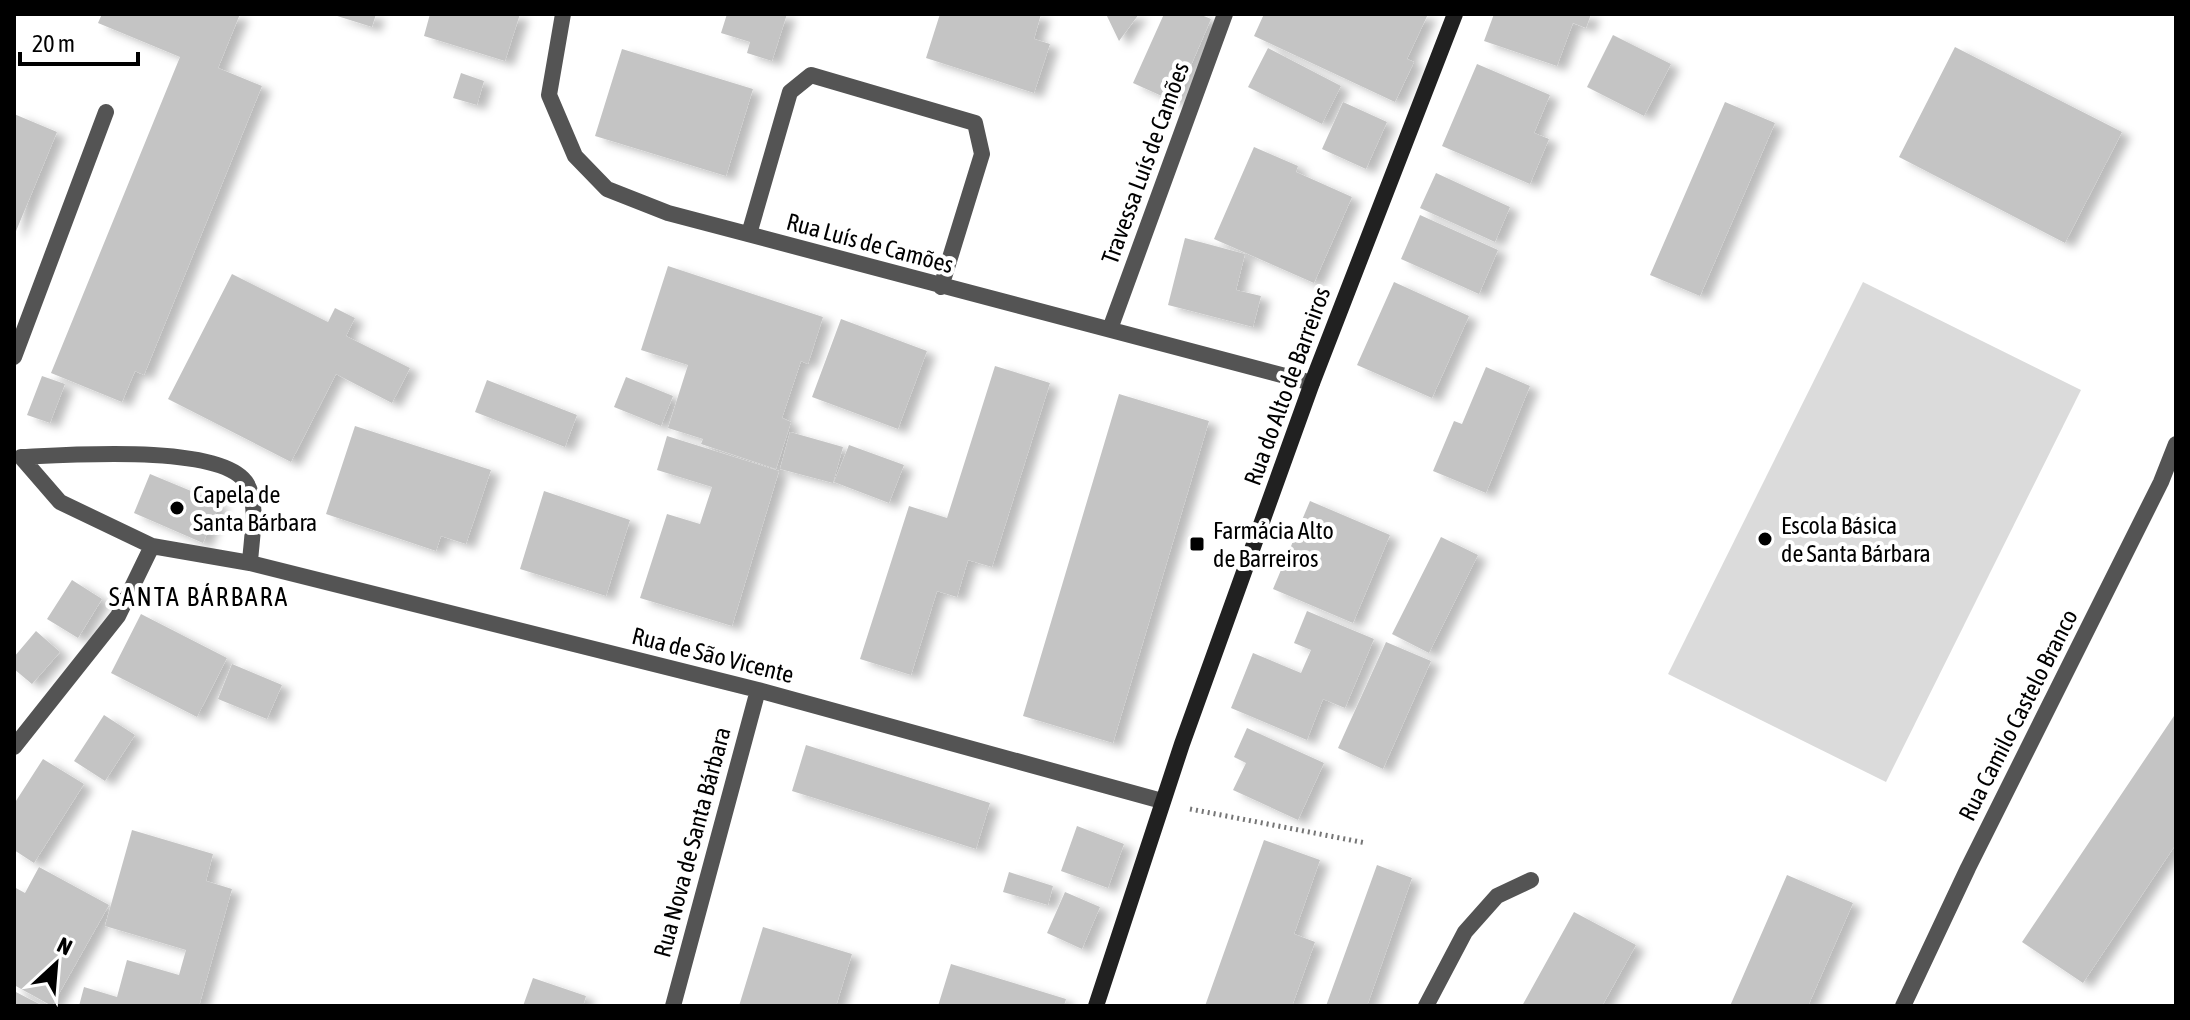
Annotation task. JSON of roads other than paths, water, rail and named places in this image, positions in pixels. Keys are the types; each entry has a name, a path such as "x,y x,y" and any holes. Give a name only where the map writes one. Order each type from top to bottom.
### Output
{"street":[{"name":"Rua Luís de Camões","path":"563,14 549,95 575,156 607,189 668,213 1312,383"},
{"name":"Travessa Luís de Camões","path":"1110,329 1225,14"},
{"name":"Rua do Alto de Barreiros","path":"1096,1006 1162,801 1312,383 1455,14"},
{"path":"749,234 790,92 811,75 975,123 982,154 941,287"},
{"path":"14,357 106,112"},
{"name":"Rua Camilo Castelo Branco","path":"1903,1006 1968,868 2147,510 2176,444"},
{"name":"Rua de São Vicente","path":"17,457 100,454 189,457 233,470 246,481 252,496 250,563"},
{"name":"Rua de São Vicente","path":"17,457 60,502 152,546 250,563 758,690 1162,801"},
{"path":"14,747 118,616 152,546"},
{"name":"Rua Nova de Santa Bárbara","path":"673,1006 758,690"},
{"path":"1426,1006 1465,932 1497,896 1531,880"}],"place":[{"name":"Capela de Santa Bárbara","path":"177,508"},
{"name":"Escola Básica de Santa Bárbara","path":"1765,539"},
{"name":"Farmácia Alto de Barreiros","path":"1197,544"}],"district":[{"name":"SANTA BÁRBARA","path":"199,597"}]}
